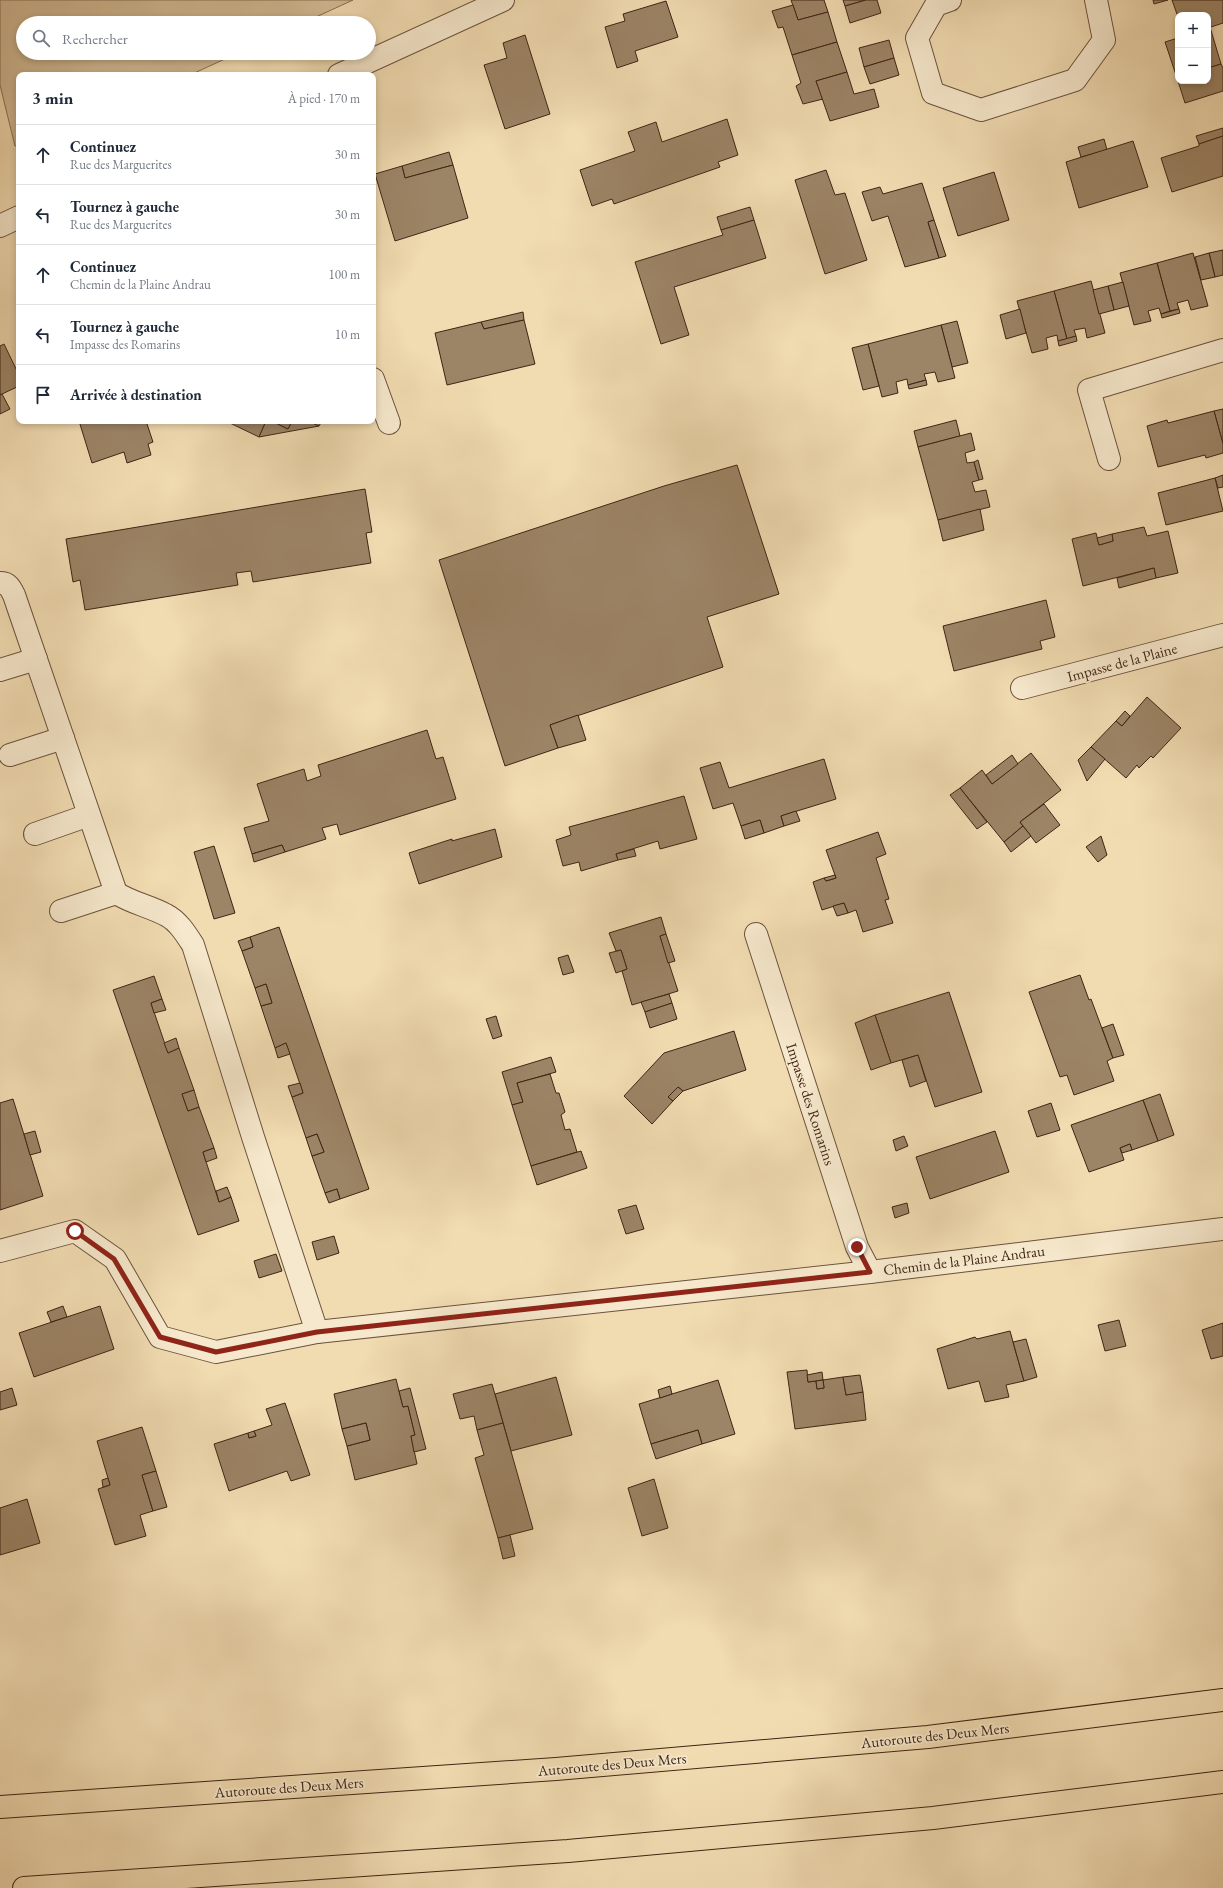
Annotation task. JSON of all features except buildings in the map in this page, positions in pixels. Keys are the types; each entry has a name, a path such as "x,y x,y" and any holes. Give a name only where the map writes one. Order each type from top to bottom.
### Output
{"highway":[{"name":"Autoroute des Deux Mers","path":"0,1807 556,1769 920,1738 1223,1700"},
{"path":"24,1888 568,1850 933,1818 1223,1782"}],"street":[{"path":"376,58 503,0"},
{"path":"950,0 936,5 917,38 933,93 981,110 1075,80 1104,40 1096,0"},
{"path":"345,72 371,60"},
{"path":"0,226 16,218"},
{"path":"1109,459 1089,390 1223,350"},
{"path":"376,387 389,423"},
{"path":"0,583 3,582 9,586 14,595 116,893 130,901 166,915 182,928 193,945 288,1246 317,1332"},
{"name":"Impasse de la Plaine","path":"1022,688 1223,635"},
{"path":"0,670 36,659"},
{"path":"10,755 63,738"},
{"path":"35,834 89,815"},
{"path":"61,911 116,893"},
{"name":"Impasse des Romarins","path":"756,934 857,1247 870,1272"},
{"name":"Chemin de la Plaine Andrau","path":"0,1251 75,1231 114,1259 160,1337 216,1352 317,1332 870,1272 1223,1229"}],"shaded area":[{"path":"0,0 353,0 318,16 16,16 16,60 223,60 197,72 16,72 16,146 0,85"}],"route":[{"path":"75,1231 114,1259 160,1337 216,1352 317,1332 870,1272 857,1247"}]}
